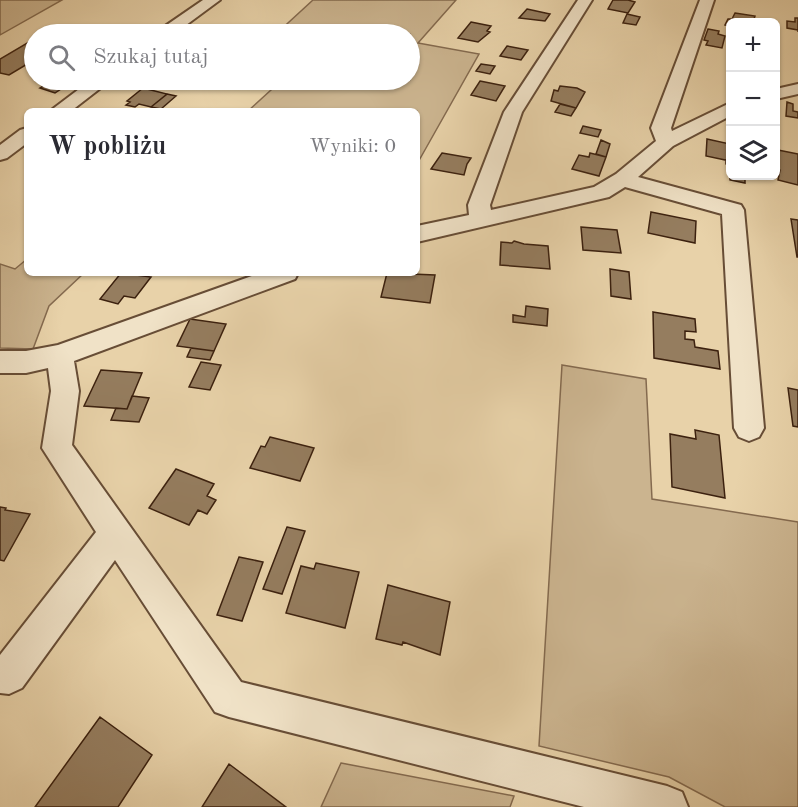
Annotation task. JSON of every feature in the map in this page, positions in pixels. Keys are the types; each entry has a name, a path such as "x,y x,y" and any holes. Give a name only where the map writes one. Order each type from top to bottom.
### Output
{"street":[{"path":"178,24 213,0"},
{"path":"481,219 479,206 513,112 585,0"},
{"path":"666,142 661,128 707,0"},
{"path":"780,93 798,89"},
{"path":"63,108 88,90"},
{"path":"420,233 601,192 623,179 666,142 726,111"},
{"path":"0,154 24,136"},
{"path":"623,179 654,190 734,210 749,428"},
{"path":"0,362 26,362 60,355 278,276"},
{"path":"60,355 65,391 57,448 228,698 667,807"},
{"path":"0,674 9,675 116,533"}],"shaded area":[{"path":"0,0 62,0 0,35"},
{"path":"313,0 456,0 420,41 420,24 287,24"},
{"path":"420,43 479,54 420,159 420,108 251,108 271,90 420,90"},
{"path":"24,262 24,276 81,276 49,306 33,349 0,348 0,264 15,269"},
{"path":"562,365 646,379 652,499 798,522 798,807 725,807 669,777 539,746"},
{"path":"341,763 514,796 510,807 321,807"}],"building":[{"path":"613,0 635,2 628,13 608,9"},
{"path":"527,9 550,14 545,21 519,18"},
{"path":"735,13 755,16 754,18 732,18"},
{"path":"627,14 640,17 636,25 623,23"},
{"path":"795,18 798,18 798,30 787,28 787,21 795,22"},
{"path":"471,22 491,26 487,31 490,32 478,42 458,38"},
{"path":"708,29 719,31 718,34 725,36 722,48 706,45 708,41 704,40"},
{"path":"24,45 24,66 9,75 0,73 0,59"},
{"path":"507,46 528,50 521,60 500,56"},
{"path":"481,64 495,66 490,74 476,71"},
{"path":"480,81 505,86 496,101 471,95"},
{"path":"560,86 577,88 585,92 576,108 551,101 554,90 558,91"},
{"path":"141,90 167,94 151,107 139,104 135,107 126,105 130,102 127,101"},
{"path":"167,94 176,96 162,108 151,107"},
{"path":"787,102 793,104 793,111 798,112 798,118 786,116"},
{"path":"560,104 576,108 571,116 555,112"},
{"path":"583,126 601,130 598,137 580,133"},
{"path":"707,139 726,143 726,160 706,156"},
{"path":"601,140 610,144 606,157 596,154"},
{"path":"780,150 798,154 798,185 778,180 780,180"},
{"path":"442,153 471,158 464,175 431,169"},
{"path":"590,153 606,157 599,176 572,169 579,155 589,157"},
{"path":"651,212 696,221 695,243 648,233"},
{"path":"791,219 798,220 798,257 797,257"},
{"path":"581,227 617,230 621,253 583,250"},
{"path":"514,241 548,246 550,269 500,265 501,242 512,243"},
{"path":"610,269 629,272 631,299 611,296"},
{"path":"435,275 430,303 381,297 386,276"},
{"path":"119,276 151,277 135,298 124,296 118,304 100,299"},
{"path":"526,306 548,309 547,326 513,322 513,315 525,317"},
{"path":"653,312 695,319 696,332 685,331 685,339 694,340 695,347 718,351 720,369 654,358"},
{"path":"190,319 226,324 214,351 177,346"},
{"path":"191,348 214,351 210,360 187,357"},
{"path":"201,362 221,365 210,390 189,387"},
{"path":"101,370 142,373 127,409 84,406"},
{"path":"788,388 798,390 798,427 793,426"},
{"path":"132,396 149,398 139,422 111,420 116,408 127,409"},
{"path":"695,430 719,435 725,498 672,487 670,434 696,439"},
{"path":"270,437 314,448 300,481 250,468 261,446 265,447"},
{"path":"176,469 214,484 207,496 216,500 207,514 198,510 189,525 149,508"},
{"path":"0,507 30,514 4,561 0,560"},
{"path":"287,527 305,531 282,594 263,589"},
{"path":"239,557 263,562 242,621 217,615"},
{"path":"316,563 359,572 345,628 286,613 301,566 314,569"},
{"path":"388,585 450,602 440,655 403,642 402,645 376,639"},
{"path":"100,717 152,755 118,807 35,807"},
{"path":"229,764 286,807 202,807"}]}
